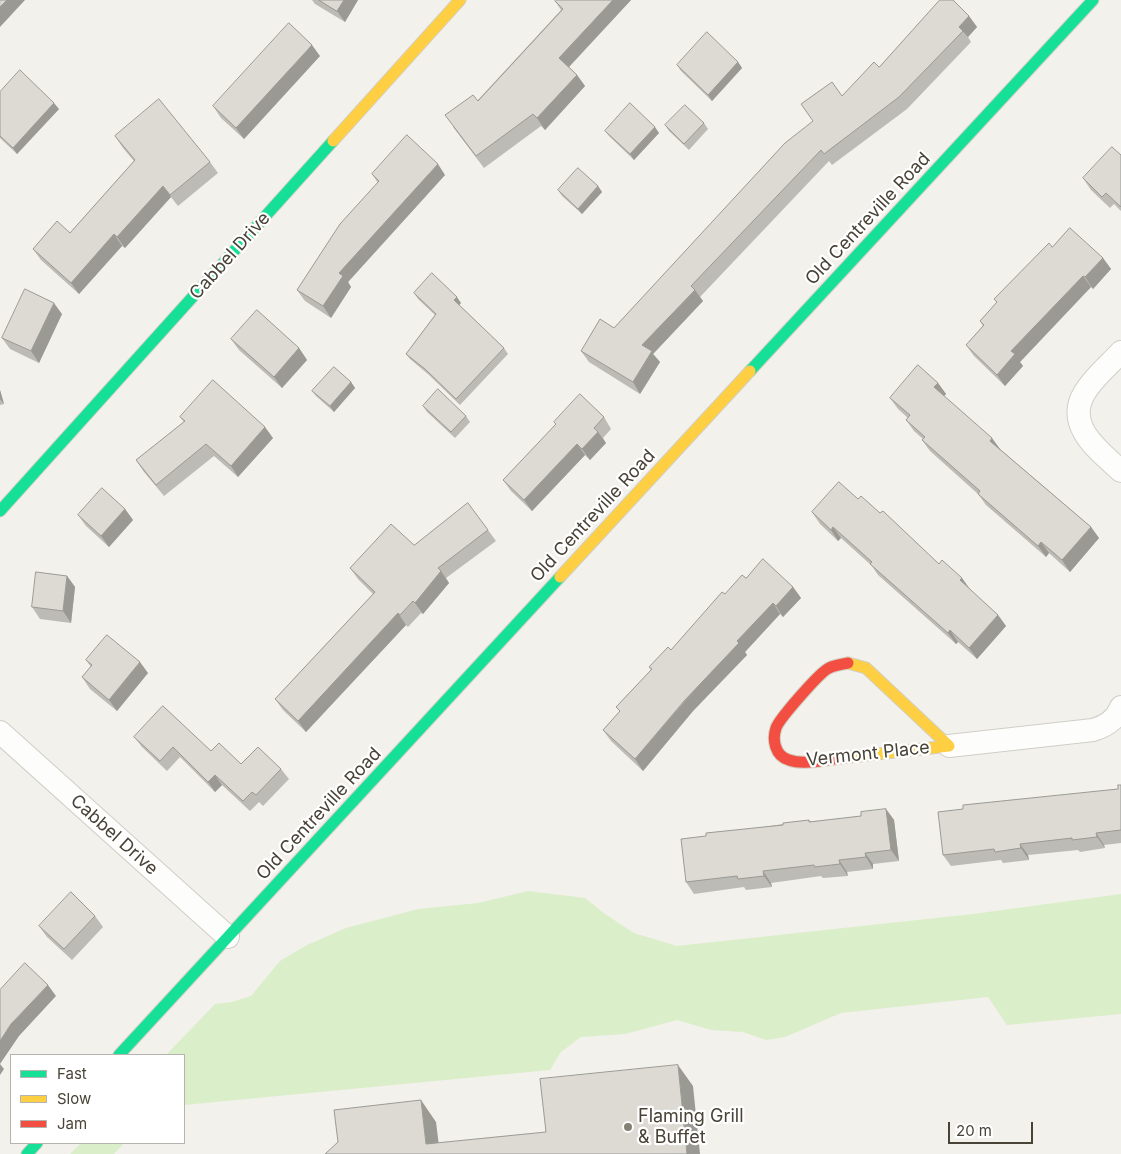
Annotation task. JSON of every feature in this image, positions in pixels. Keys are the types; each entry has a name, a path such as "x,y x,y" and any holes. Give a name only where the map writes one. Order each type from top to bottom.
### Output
{"street":[{"name":"Cabbel Drive","path":"0,511 460,0"},
{"name":"Old Centreville Road","path":"120,1054 1093,0"},
{"path":"1121,352 1085,392 1079,412 1085,435 1093,446 1121,471"},
{"name":"Vermont Place","path":"949,746 866,668 848,663 830,667 820,674 776,726 773,740 778,752 787,760 800,762 949,746 1093,730 1111,721 1117,716 1121,707"},
{"name":"Cabbel Drive","path":"0,732 228,937"},
{"path":"27,1154 36,1144"}],"green space":[{"path":"528,891 585,898 634,933 677,946 973,914 1121,894 1121,1014 1007,1025 988,997 841,1013 785,1037 766,1040 743,1032 711,1030 677,1020 625,1034 581,1037 561,1052 550,1070 185,1105 185,1054 167,1054 215,1004 232,1002 251,996 280,961 305,946 346,928 418,909 478,903"},
{"path":"80,1144 123,1144 114,1154 70,1154"}],"building":[{"path":"0,0 7,0 0,7"},
{"path":"319,0 344,0 337,11"},
{"path":"556,0 613,0 559,58 577,75 537,118 533,114 476,156 445,115 473,95 478,101 563,9"},
{"path":"940,0 953,0 969,16 959,27 963,31 899,97 824,154 821,150 691,286 695,290 642,345 652,351 633,382 581,351 600,319 614,328 785,143 813,121 801,104 832,82 842,96 874,62 879,67"},
{"path":"289,23 312,45 236,128 213,106"},
{"path":"707,32 738,62 708,95 677,65"},
{"path":"20,70 54,103 13,148 0,136 0,92"},
{"path":"159,99 210,162 170,195 163,186 117,237 114,234 71,283 33,249 57,221 70,233 135,160 115,136"},
{"path":"630,103 655,127 630,154 605,131"},
{"path":"685,105 704,123 684,144 665,125"},
{"path":"407,135 438,164 339,273 343,276 323,306 297,290 340,224 379,181 372,174"},
{"path":"1112,147 1121,155 1121,207 1106,193 1102,197 1083,178"},
{"path":"578,168 598,186 578,209 558,190"},
{"path":"1070,228 1103,258 1085,277 1083,276 1011,351 1015,354 997,375 966,345 984,325 980,321 997,302 994,299 1049,243 1052,247"},
{"path":"432,273 457,297 454,300 504,348 456,399 425,369 406,354 436,314 414,293"},
{"path":"25,289 54,303 31,351 2,338"},
{"path":"257,310 299,348 274,377 231,339"},
{"path":"918,365 938,383 934,387 992,438 990,441 1091,527 1062,560 1041,542 1038,546 978,494 980,491 922,440 925,437 906,420 910,415 890,398"},
{"path":"334,367 351,382 330,406 312,391"},
{"path":"213,380 265,427 231,466 206,444 156,485 136,460 185,421 180,417"},
{"path":"438,389 466,416 451,432 423,406"},
{"path":"580,394 604,417 594,428 598,432 582,449 577,444 524,500 503,480 556,424 554,422"},
{"path":"839,482 858,499 861,496 880,513 883,511 939,564 942,560 962,578 960,580 998,615 969,648 950,630 948,633 870,564 872,562 833,527 831,530 812,512"},
{"path":"102,488 125,509 101,536 78,515"},
{"path":"468,503 488,530 438,568 441,571 415,603 413,601 400,615 398,613 298,721 275,699 375,592 350,568 391,524 414,545"},
{"path":"763,559 793,587 776,606 773,603 737,641 739,643 685,700 635,759 603,730 620,711 616,707 652,669 649,667 668,647 671,650 722,592 725,594 742,575 746,578"},
{"path":"36,572 67,576 63,611 32,607"},
{"path":"107,635 140,662 109,700 82,677 92,665 86,660"},
{"path":"163,706 211,751 219,743 241,764 258,747 281,769 256,795 252,792 243,801 215,775 208,782 173,747 160,761 134,737"},
{"path":"1118,785 1121,785 1121,830 1096,833 1097,837 1020,844 1021,848 995,852 994,849 943,855 938,812 963,809 963,805 1118,789"},
{"path":"886,809 891,850 865,853 866,857 839,860 840,864 763,871 764,876 738,879 737,876 686,882 681,839 706,836 706,833 783,825 783,823 861,816 861,812"},
{"path":"71,892 95,916 64,949 39,926"},
{"path":"25,963 48,985 11,1024 0,1041 0,990"},
{"path":"678,1065 687,1154 325,1154 338,1142 334,1110 421,1100 426,1144 546,1132 540,1079"}],"traffic: fast":[{"path":"750,371 1093,0"},
{"path":"0,511 333,141"},
{"path":"120,1054 560,577"},
{"path":"27,1154 36,1144"}],"traffic: slow":[{"path":"333,141 460,0"},
{"path":"560,577 750,371"},
{"path":"848,663 866,668 949,746 850,757"}],"traffic: jam":[{"path":"848,663 829,668 809,686 779,723 774,738 776,747 781,755 796,762 850,757"}],"place":[{"name":"Flaming Grill & Buffet","path":"628,1127"}]}
